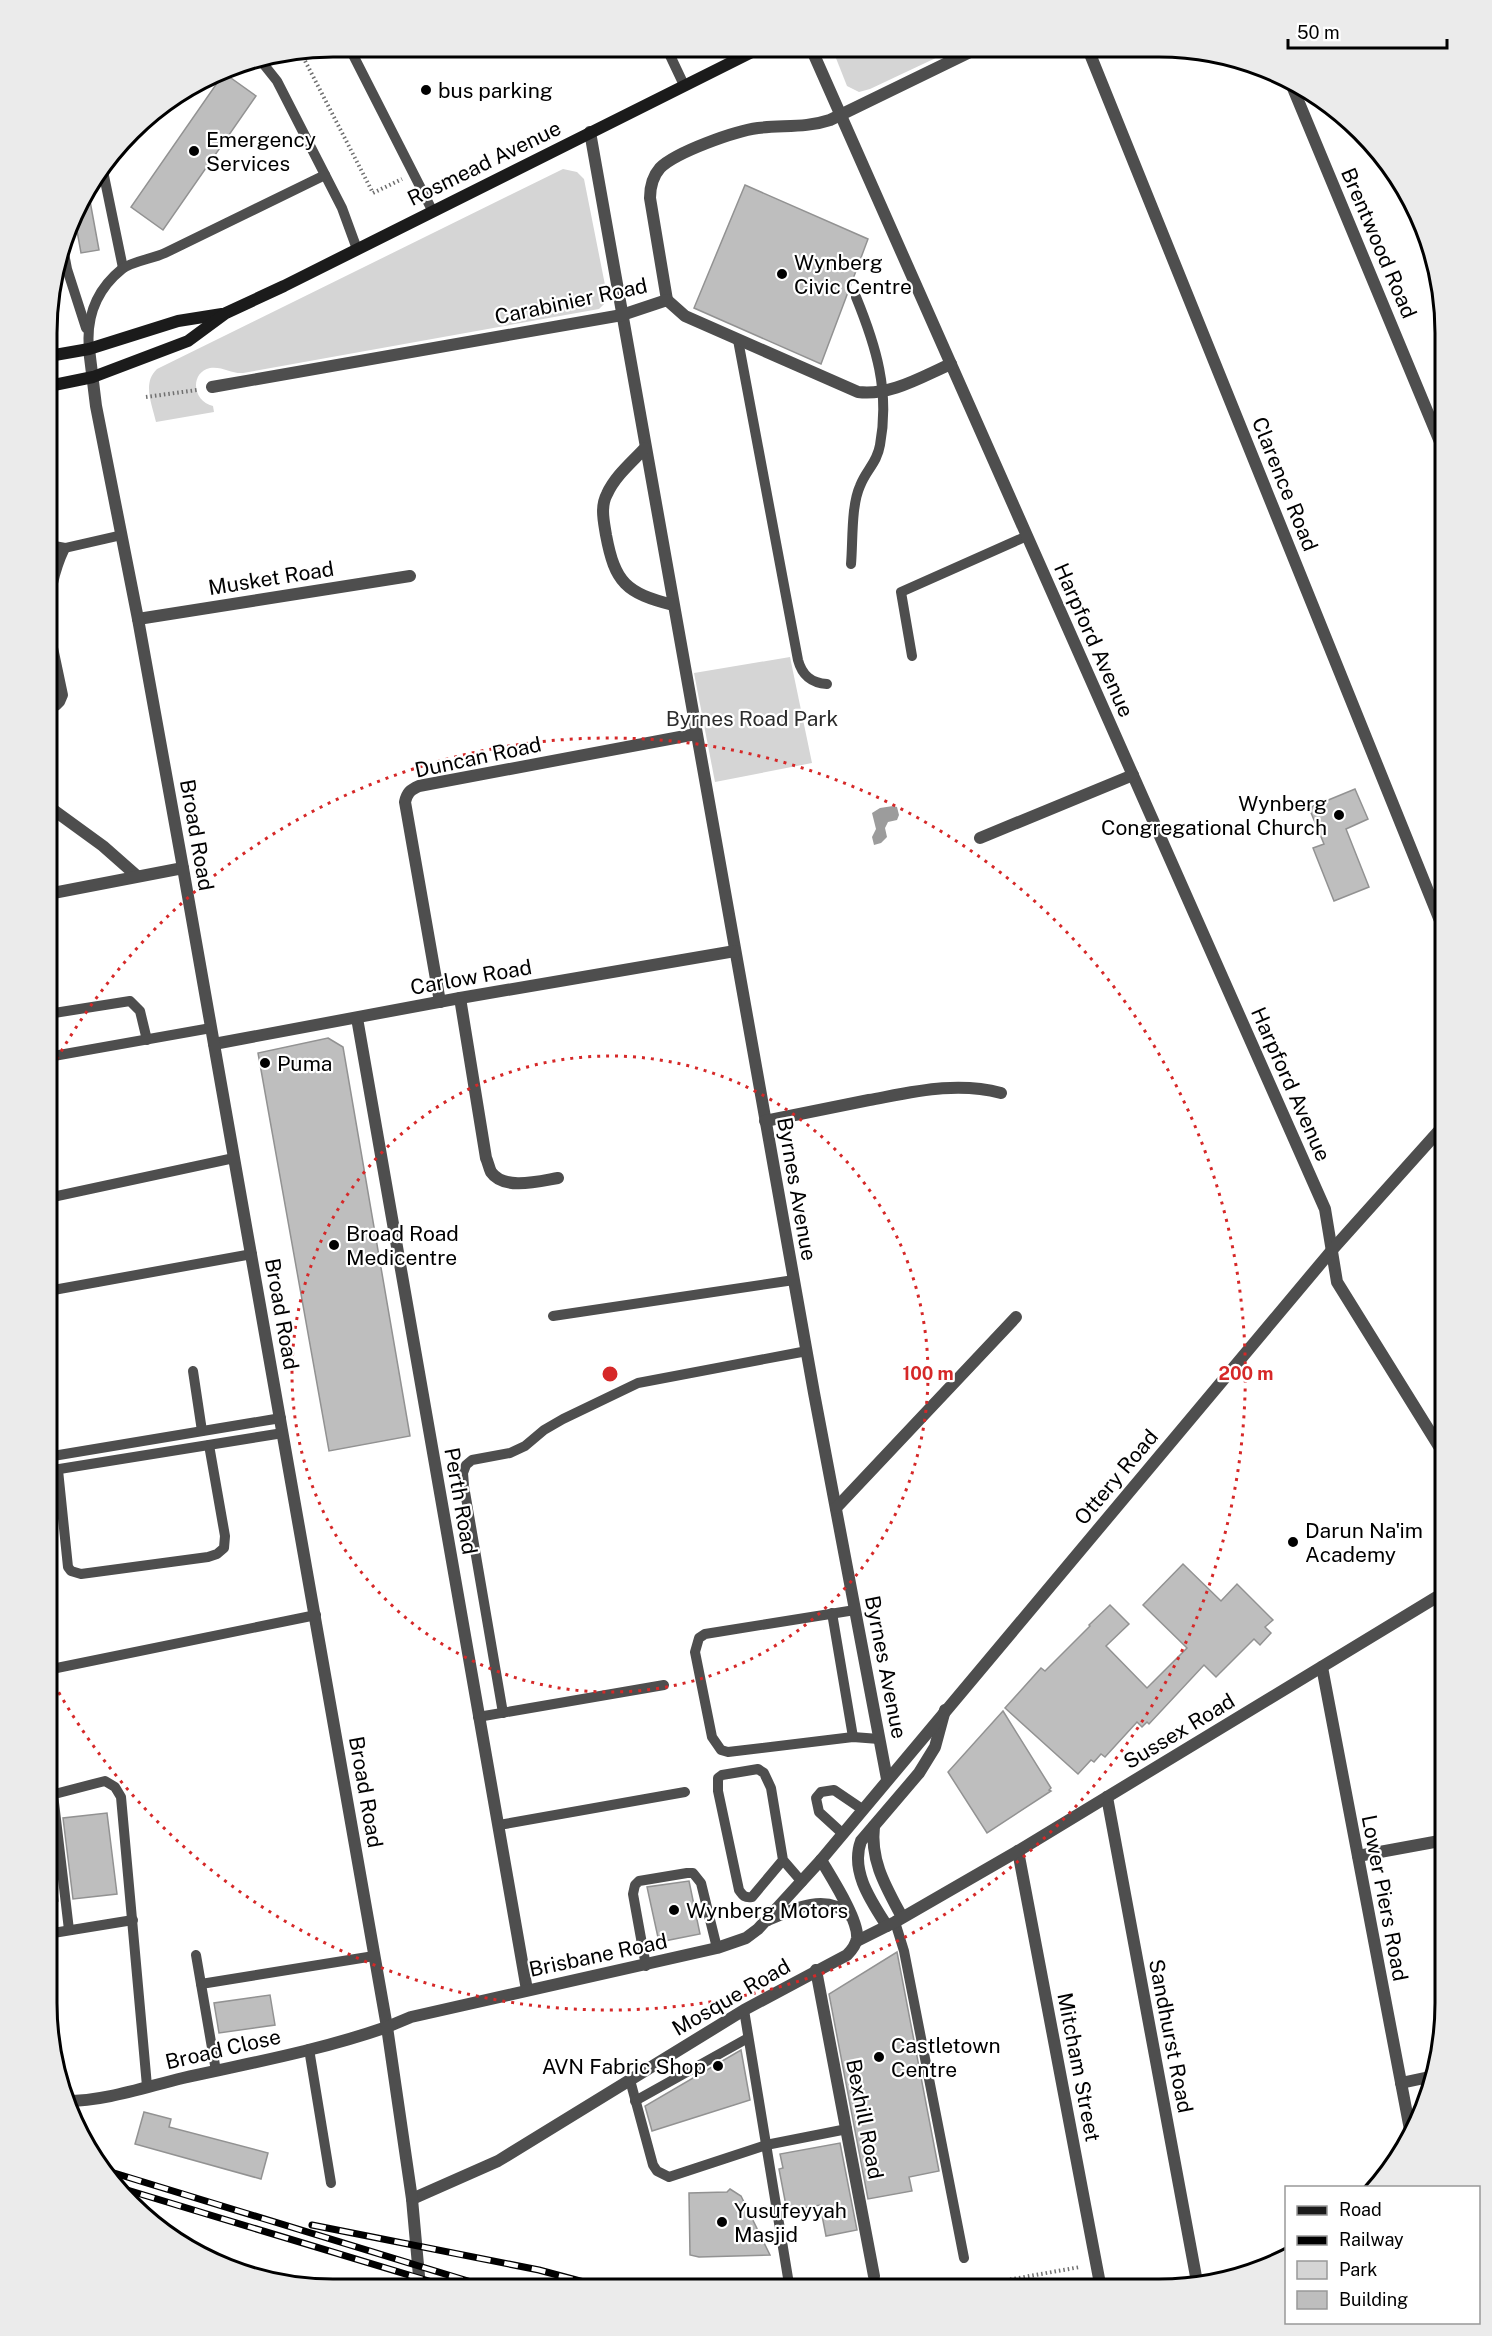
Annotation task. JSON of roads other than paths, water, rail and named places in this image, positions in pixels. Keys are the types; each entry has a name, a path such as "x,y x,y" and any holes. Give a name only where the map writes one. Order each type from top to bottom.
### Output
{"main road":[{"name":"Rosmead Avenue","path":"57,384 93,377 188,341 226,313 742,57"},
{"name":"Rosmead Avenue","path":"57,355 89,350 178,321 226,313"}],"street":[{"name":"Harpford Avenue","path":"815,57 1324,1209 1337,1282 1435,1440"},
{"path":"667,300 650,198 652,182 660,168 727,134 759,128 791,128 816,124 959,57"},
{"name":"Clarence Road","path":"1091,57 1435,908"},
{"name":"Brentwood Road","path":"1295,93 1435,430"},
{"name":"Byrnes Avenue","path":"590,132 765,1121 887,1779"},
{"name":"Carabinier Road","path":"212,387 622,315 667,300 685,316 847,389 869,393 883,392 951,364"},
{"name":"Broad Road","path":"89,350 96,406 138,619 183,868 387,2026 412,2199 419,2279"},
{"path":"645,448 624,470 605,497 604,526 617,576 630,588 648,598 673,605"},
{"name":"Musket Road","path":"138,619 410,576"},
{"name":"Duncan Road","path":"440,1002 405,802 406,794 419,786 696,734"},
{"path":"980,838 1133,775"},
{"path":"57,813 103,846 137,876"},
{"path":"57,892 183,868"},
{"name":"Carlow Road","path":"214,1044 460,998 735,951"},
{"path":"460,998 486,1158 491,1171 497,1178 511,1182 558,1178"},
{"name":"Perth Road","path":"357,1018 527,1990"},
{"path":"765,1121 929,1089 960,1087 988,1090 1000,1094"},
{"name":"Ottery Road","path":"821,1860 1332,1250 1435,1135"},
{"path":"836,1508 1016,1317"},
{"name":"Sussex Road","path":"895,1922 1018,1851 1435,1598"},
{"name":"Lower Piers Road","path":"1322,1667 1408,2123"},
{"path":"895,1922 865,1888 856,1859 861,1841 919,1773 935,1747 945,1710"},
{"name":"Sandhurst Road","path":"1107,1797 1196,2277"},
{"path":"874,1825 873,1848 895,1922"},
{"path":"1358,1856 1435,1842"},
{"name":"Mitcham Street","path":"1018,1851 1099,2279"},
{"path":"821,1860 844,1900 857,1932 857,1941"},
{"name":"Brisbane Road","path":"387,2026 411,2017 527,1990 646,1966 717,1948 746,1938 768,1920 821,1860"},
{"path":"768,1920 796,1908 819,1904 840,1907 852,1918"},
{"name":"Mosque Road","path":"412,2199 498,2161 744,2010 847,1955 857,1941 895,1922"},
{"name":"Bexhill Road","path":"816,1970 874,2276"},
{"name":"Broad Close","path":"75,2100 102,2097 309,2049 346,2040 387,2026"},
{"path":"1401,2083 1425,2078"}],"lane":[{"path":"355,57 432,210"},
{"path":"671,57 684,85"},
{"path":"264,65 277,81 342,208 357,249"},
{"path":"87,331 91,310 99,295 123,268 158,256 325,175"},
{"path":"104,178 123,268"},
{"path":"66,262 87,331 89,350"},
{"path":"851,564 859,488 865,475 876,462 880,445 883,392 879,360 856,297"},
{"path":"738,340 798,660 804,674 811,680 827,684"},
{"path":"57,547 65,548 122,535"},
{"path":"912,656 901,592 1027,536"},
{"path":"57,564 65,548"},
{"path":"57,666 63,694 57,705"},
{"path":"57,1013 130,1001 140,1011 147,1040"},
{"path":"57,1055 211,1028"},
{"path":"57,1196 234,1158"},
{"path":"57,1289 252,1254"},
{"path":"553,1316 794,1280"},
{"path":"504,1713 464,1486 463,1473 466,1465 472,1460 510,1453 525,1446 544,1430 563,1419 596,1401 638,1383 807,1351"},
{"path":"193,1371 202,1431"},
{"path":"57,1455 281,1418"},
{"path":"57,1469 284,1433"},
{"path":"57,1496 68,1567 71,1571 81,1574 217,1554 224,1548 225,1536 209,1445"},
{"path":"855,1610 705,1634 696,1643 695,1652 712,1737 721,1750 728,1752 853,1737 879,1739"},
{"path":"832,1613 853,1737"},
{"path":"57,1668 316,1615"},
{"path":"478,1717 664,1685"},
{"path":"783,1860 752,1896 747,1898 743,1896 739,1890 717,1791 718,1778 723,1775 758,1769 764,1773 771,1788 783,1860 802,1882"},
{"path":"57,1793 105,1781 115,1787 121,1797 147,2086"},
{"path":"842,1833 819,1812 816,1797 821,1792 834,1790 862,1809"},
{"path":"499,1825 685,1792"},
{"path":"57,1845 69,1930"},
{"path":"646,1966 633,1894 635,1885 639,1881 693,1874 702,1883 717,1948"},
{"path":"57,1932 133,1920"},
{"path":"895,1922 904,1951 964,2258"},
{"path":"196,1954 216,2071"},
{"path":"201,1984 374,1956"},
{"path":"744,2010 788,2279"},
{"path":"635,2101 748,2038"},
{"path":"309,2049 331,2183"},
{"path":"630,2080 653,2165 663,2175 675,2176 766,2145 847,2129"}],"railway":[{"path":"116,2174 462,2279"},
{"path":"131,2191 422,2279"},
{"path":"312,2225 539,2270 572,2279"}],"place":[{"name":"bus parking","path":"426,90"},
{"name":"Emergency Services","path":"194,151"},
{"name":"Wynberg Civic Centre","path":"782,274"},
{"name":"Wynberg Congregational Church","path":"1339,815"},
{"name":"Puma","path":"265,1063"},
{"name":"Broad Road Medicentre","path":"334,1245"},
{"name":"Darun Na'im Academy","path":"1293,1542"},
{"name":"Wynberg Motors","path":"674,1910"},
{"name":"Castletown Centre","path":"879,2057"},
{"name":"AVN Fabric Shop","path":"718,2066"},
{"name":"Yusufeyyah Masjid","path":"722,2222"}],"park label":[{"name":"Byrnes Road Park","path":"752,718"}]}
